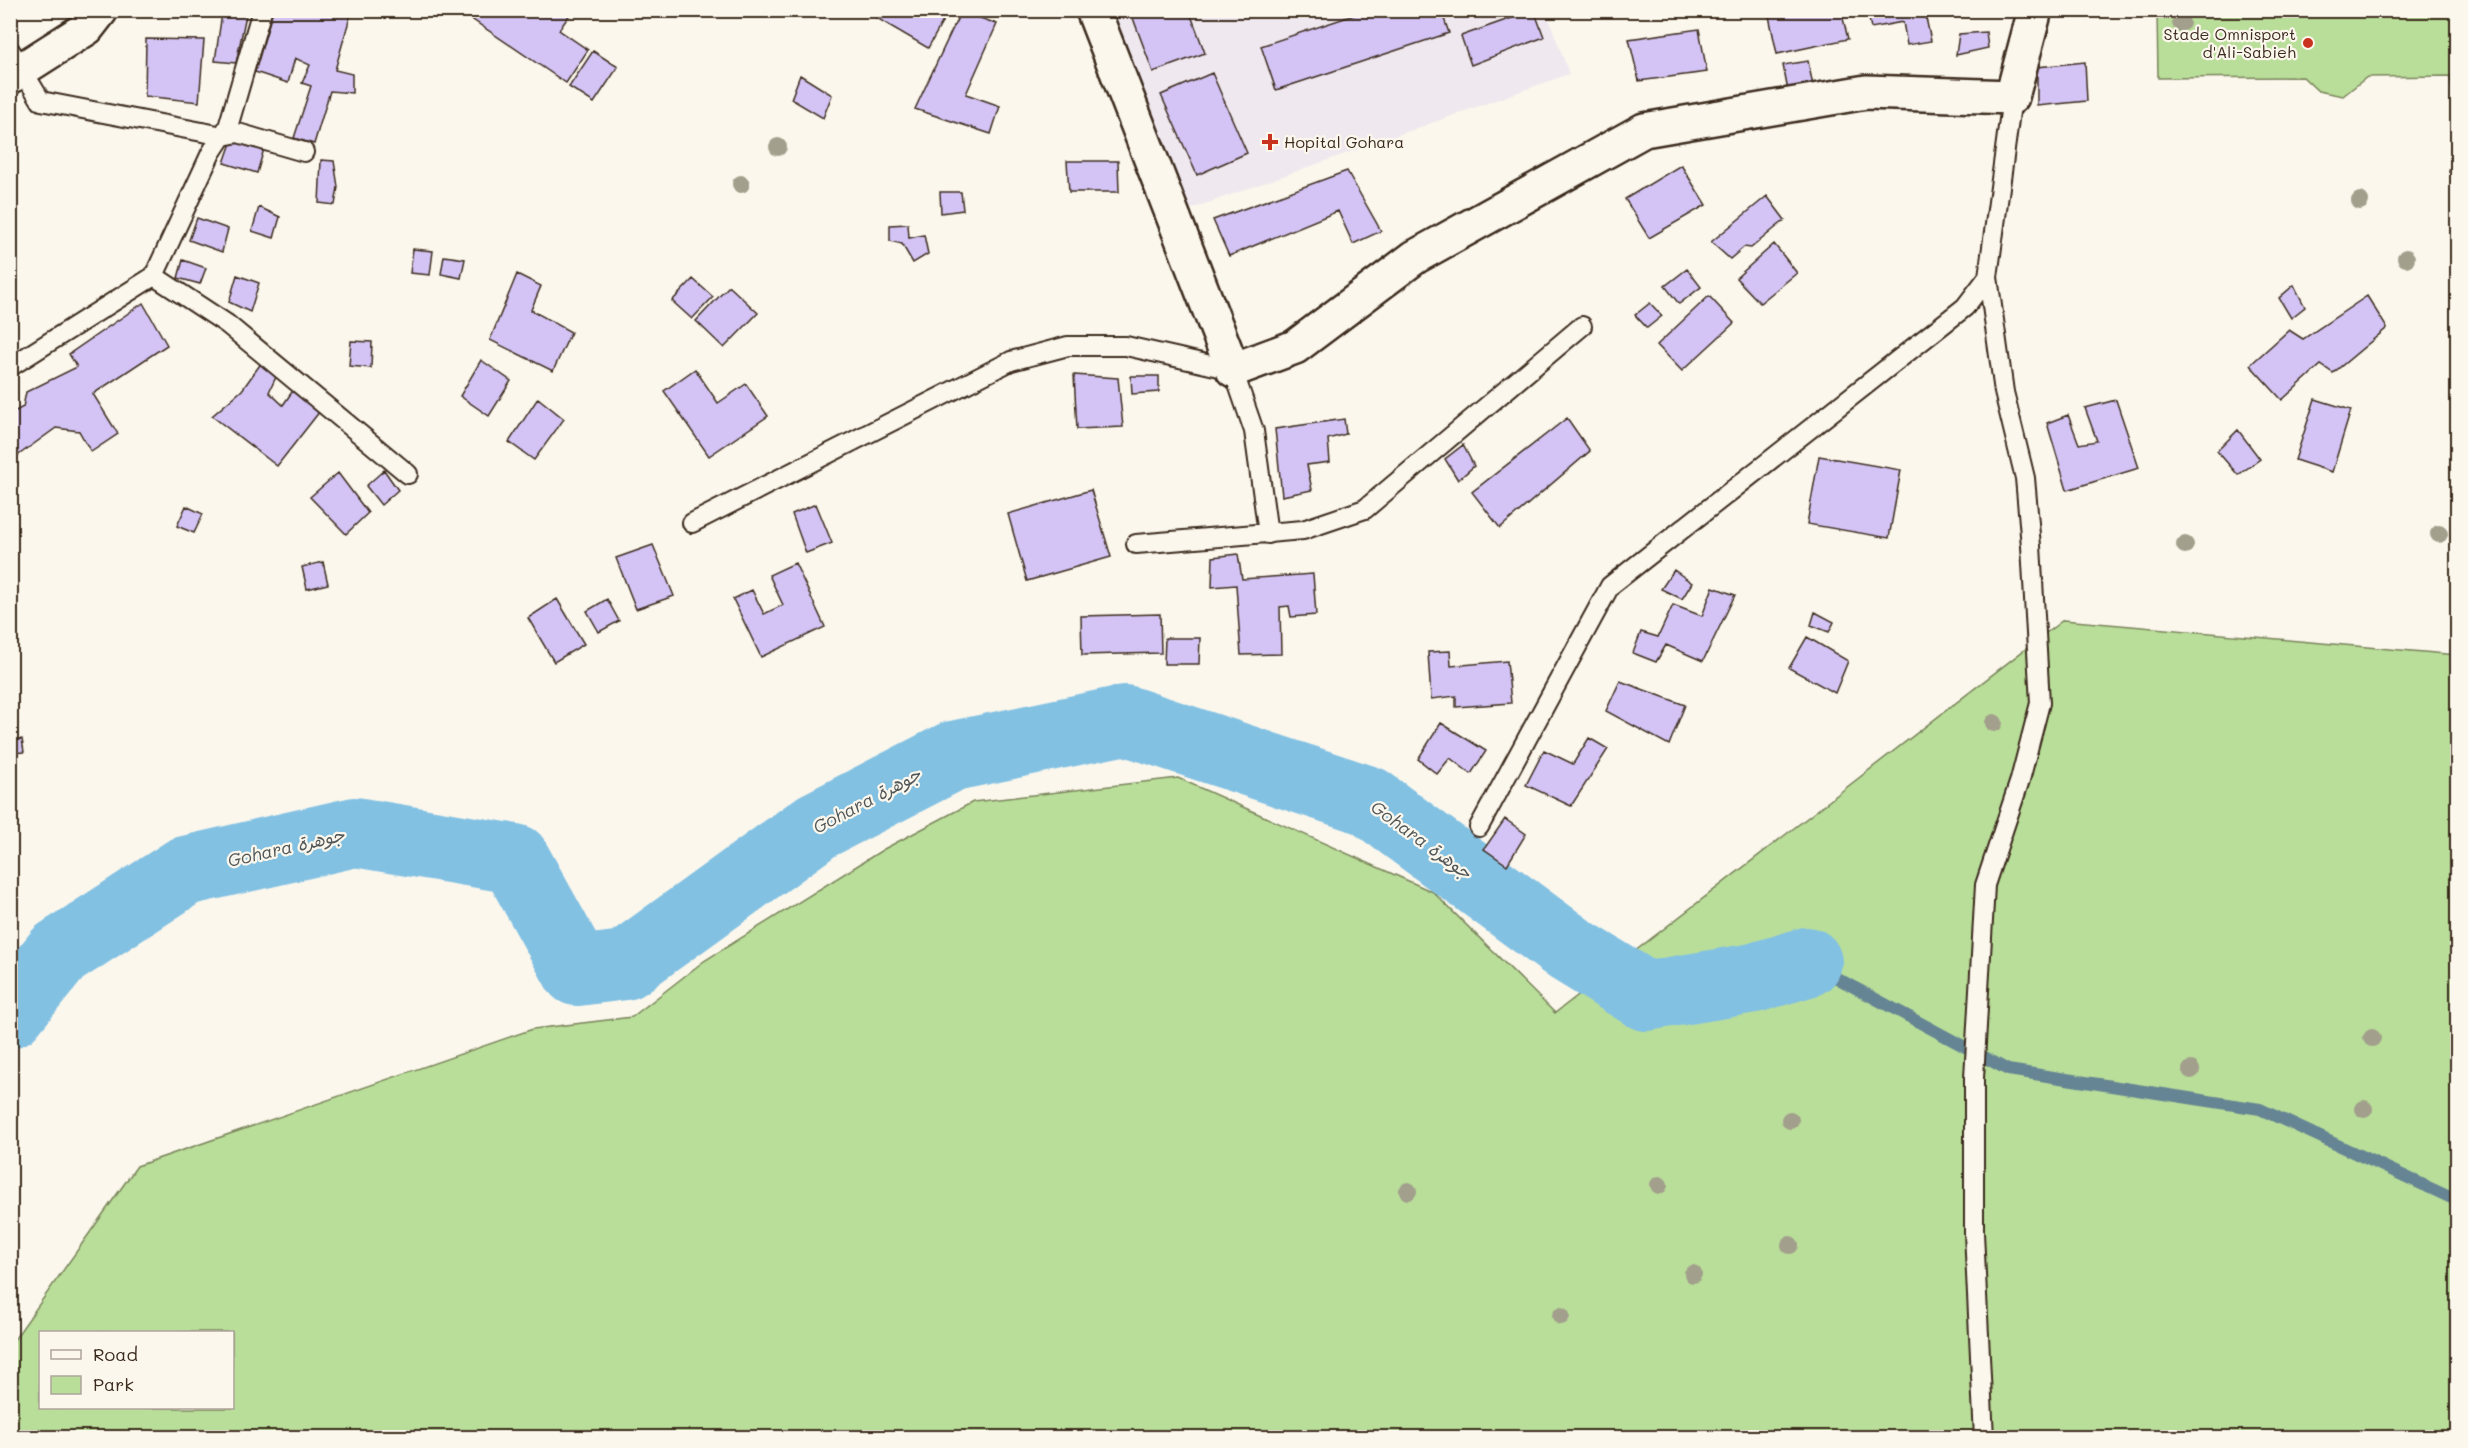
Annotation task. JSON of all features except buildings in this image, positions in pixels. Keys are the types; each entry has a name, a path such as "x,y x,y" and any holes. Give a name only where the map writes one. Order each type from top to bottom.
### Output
{"street":[{"path":"14,66 87,28 101,10"},
{"path":"1094,10 1233,370 1295,347 1415,257 1644,130 1866,93 2013,97 2035,10"}],"lane":[{"path":"10,367 154,276 211,153 228,127 262,10"},
{"path":"14,66 41,101 223,135 238,133 304,152"},
{"path":"1984,1437 1974,1233 1974,1078 1985,885 2020,780 2040,703 2025,478 2004,392 1988,277 2013,97"},
{"path":"154,276 227,324 408,474"},
{"path":"1479,827 1610,586 1965,307 1988,277"},
{"path":"1136,544 1303,530 1365,509 1582,326"},
{"path":"692,523 1011,361 1068,346 1126,346 1233,370 1254,431 1268,534"}],"shaded area":[{"name":"Hopital Gohara","path":"1111,11 1546,11 1569,74 1188,210"}],"green space":[{"name":"Stade Omnisport d'Ali-Sabieh","path":"2157,11 2457,11 2457,98 2454,98 2450,76 2367,77 2343,96 2318,91 2303,77 2158,78"},
{"path":"2063,620 2457,655 2457,1437 11,1438 11,1344 137,1166 533,1029 632,1017 704,961 884,849 973,802 1178,778 1433,892 1555,1013"}],"waterway":[{"name":"Gohara جوهرة","path":"10,1013 59,953 185,871 355,832 515,859 577,971 625,965 817,826 953,756 1125,720 1369,801 1571,950 1646,996 1754,978 1807,962"},
{"path":"1807,962 2008,1070 2260,1109 2458,1201"}],"place":[{"name":"Stade Omnisport d'Ali-Sabieh","path":"2308,43"},
{"name":"Hopital Gohara","path":"1270,142"}]}
